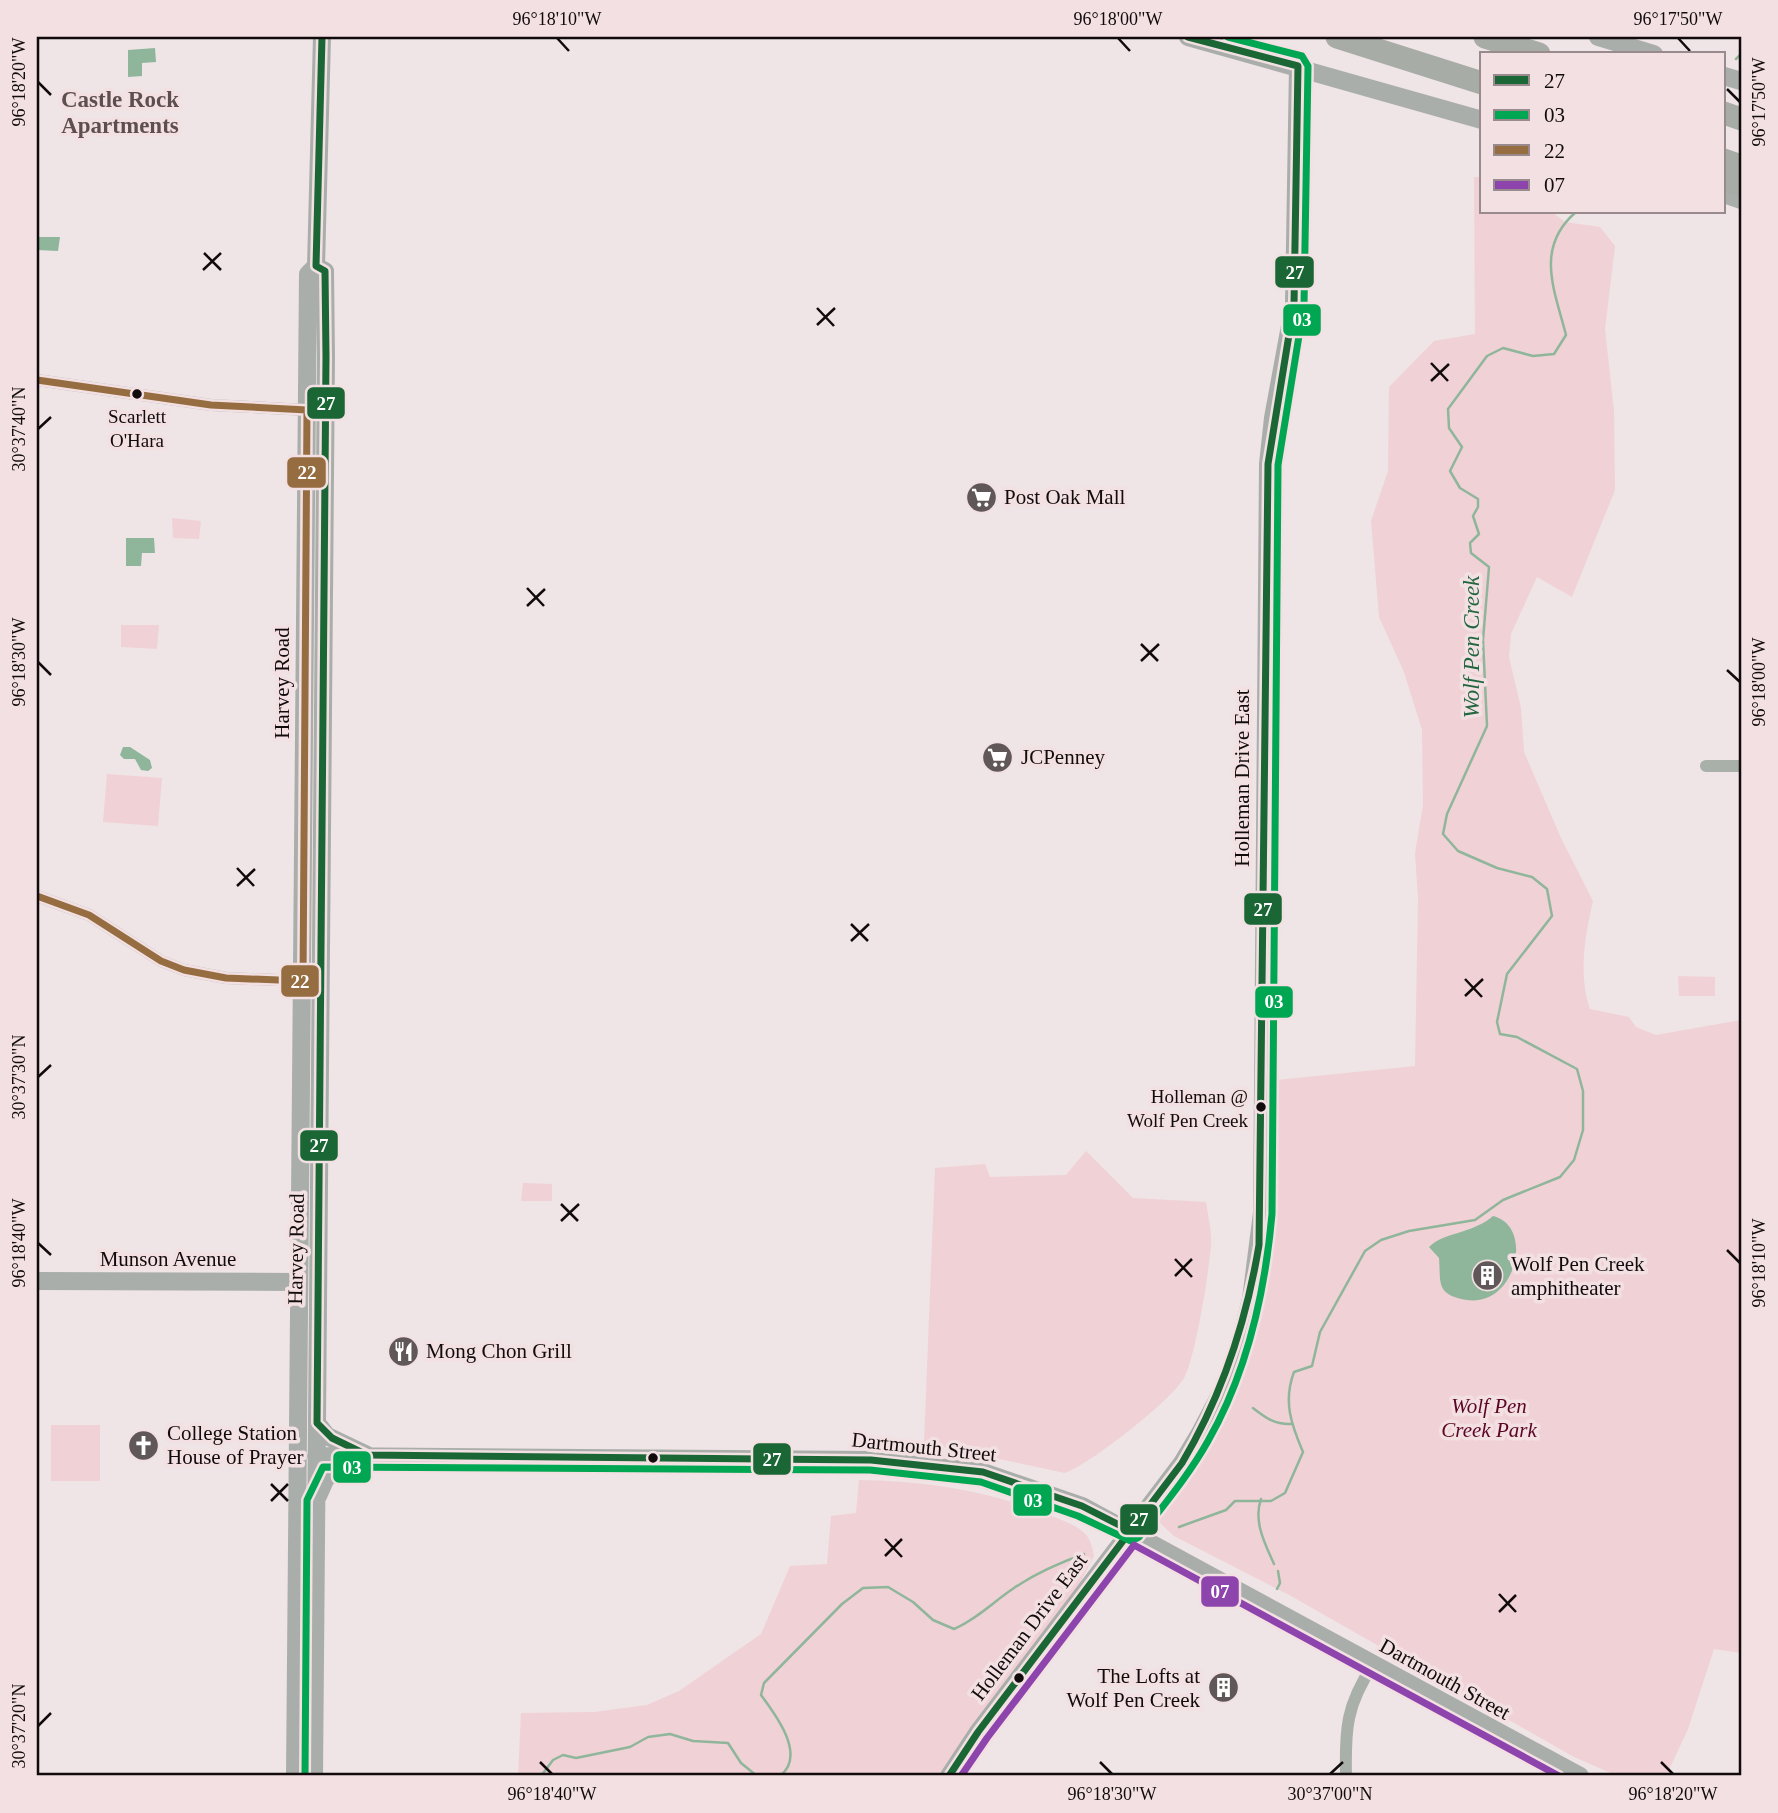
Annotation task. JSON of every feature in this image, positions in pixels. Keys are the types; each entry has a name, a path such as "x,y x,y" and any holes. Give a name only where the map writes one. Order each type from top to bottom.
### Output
{"highway":[{"path":"1337,37 1480,82"},
{"path":"1485,37 1533,52"}],"main road":[{"name":"Harvey Road","path":"295,1776 308,274 316,266 322,37"},
{"path":"1188,37 1480,119"},
{"path":"1608,38 1648,52"},
{"name":"Holleman Drive East","path":"949,1776 978,1732 1182,1463 1223,1389 1249,1310 1259,1245 1268,464 1273,418 1294,304 1298,66"},
{"name":"Harvey Road","path":"314,1776 325,456 325,271 316,266"},
{"path":"307,410 315,412 316,448 325,456"},
{"path":"304,657 323,654"},
{"path":"304,823 313,836 313,880 322,887"},
{"path":"303,981 311,984 312,1027 321,1039"},
{"path":"317,1336 309,1317 308,1291 299,1282 308,1274 319,1241"},
{"name":"Munson Avenue","path":"37,1281 299,1282"},
{"path":"297,1498 316,1456 308,1449 308,1420 299,1409"},
{"path":"317,1423 327,1436 367,1455"},
{"path":"317,1501 326,1478 367,1455"},
{"name":"Dartmouth Street","path":"316,1456 898,1463 983,1472 1082,1506 1580,1776"},
{"path":"296,1655 306,1660 306,1711 315,1721"}],"street":[{"path":"37,380 211,405 307,410"},
{"path":"1706,766 1741,766"},
{"path":"37,896 83,912 161,961 184,970 226,978 303,981"},
{"path":"1346,1776 1345,1728 1357,1688 1373,1665"}],"green space":[{"name":"Wolf Pen Creek Park","path":"1474,177 1480,177 1480,214 1555,214 1565,222 1600,227 1615,246 1605,329 1614,411 1615,490 1572,597 1537,577 1511,634 1509,657 1521,708 1524,752 1561,838 1593,901 1585,941 1584,969 1590,1009 1629,1017 1636,1027 1656,1035 1741,1020 1741,1653 1714,1649 1688,1729 1666,1776 1618,1776 1574,1757 1291,1596 1174,1536 1159,1522 1160,1509 1217,1419 1243,1359 1277,1211 1277,1080 1415,1066 1418,899 1415,853 1423,805 1422,730 1404,672 1379,617 1371,521 1388,471 1389,387 1434,341 1475,334"},
{"path":"172,518 201,521 199,539 173,538"},
{"path":"121,625 159,625 157,649 121,647"},
{"path":"107,774 162,778 158,826 103,822"},
{"path":"1678,976 1715,977 1715,996 1679,996"},
{"path":"1086,1151 1133,1198 1206,1202 1211,1234 1210,1257 1198,1332 1185,1376 1166,1399 1131,1429 1093,1457 1065,1473 924,1443 935,1168 985,1164 990,1177 1066,1175"},
{"path":"523,1183 552,1184 552,1201 521,1201"},
{"path":"51,1425 100,1425 100,1481 51,1481"},
{"path":"859,1480 934,1485 1007,1500 1072,1525 1090,1540 1094,1556 1079,1585 943,1776 518,1776 521,1713 594,1712 647,1705 679,1691 761,1634 790,1566 827,1564 831,1516 856,1513"}],"shaded area":[{"path":"155,48 156,62 142,63 142,76 128,77 128,50"},
{"path":"37,237 60,237 58,251 37,250"},
{"path":"126,538 154,538 155,553 142,553 141,566 126,566"},
{"path":"123,747 130,747 150,760 152,768 148,771 141,770 135,759 124,759 120,755"},
{"path":"1493,1216 1506,1223 1514,1234 1514,1264 1508,1279 1498,1291 1484,1299 1467,1300 1449,1295 1440,1281 1439,1258 1429,1247 1442,1238 1476,1226"}],"waterway":[{"name":"Wolf Pen Creek","path":"1736,59 1741,54"},
{"name":"Wolf Pen Creek","path":"1179,1527 1226,1510 1235,1501 1271,1501 1285,1493 1303,1452 1290,1412 1289,1393 1294,1372 1312,1366 1320,1332 1365,1251 1381,1240 1409,1231 1475,1220 1503,1200 1560,1177 1574,1160 1583,1130 1583,1091 1577,1069 1517,1037 1500,1034 1497,1022 1507,974 1552,916 1547,889 1532,877 1497,868 1458,851 1443,834 1447,814 1487,726 1483,640 1489,567 1471,553 1470,543 1479,534 1473,516 1478,507 1478,499 1460,488 1450,471 1462,447 1449,428 1448,409 1487,356 1503,348 1533,356 1554,354 1566,335 1553,286 1551,255 1555,240 1574,214"},
{"path":"1253,1408 1271,1420 1292,1424"},
{"path":"1261,1499 1259,1524 1274,1564"},
{"name":"Wolf Pen Creek","path":"780,1776 788,1767 790,1746 780,1723 761,1695 764,1683 842,1604 863,1588 888,1587 913,1602 933,1620 954,1629 1031,1578 1084,1554"},
{"path":"1277,1589 1280,1583 1278,1571"},
{"name":"Wolf Pen Creek","path":"541,1776 553,1760 563,1755 576,1758 630,1747 648,1737 670,1734 693,1741 728,1743 741,1763 757,1776"}],"transit line":[{"name":"27","path":"322,37 316,266 325,271 326,357 317,1423 332,1438 367,1455 871,1460 983,1472 1082,1506 1131,1531"},
{"name":"27","path":"949,1776 978,1732 1182,1463 1210,1411 1231,1357 1240,1330 1259,1245 1268,464 1294,304 1298,66 1188,37"},
{"name":"03","path":"305,1776 307,1500 323,1467 870,1470 981,1482 1078,1516 1131,1541 1139,1537 1166,1502 1208,1441 1234,1387 1252,1331 1265,1273 1272,1214 1278,465 1304,305 1308,66 1302,56 1228,37"},
{"name":"22","path":"37,380 211,405 307,410 303,981 226,978 184,970 161,961 89,915 37,896"},
{"name":"07","path":"961,1776 1134,1545 1559,1776"}],"place":[{"name":"Scarlett O'Hara","path":"137,394"},
{"name":"Post Oak Mall","path":"981,497"},
{"name":"JCPenney","path":"998,757"},
{"name":"Holleman @ Wolf Pen Creek","path":"1261,1107"},
{"name":"Wolf Pen Creek amphitheater","path":"1488,1276"},
{"name":"Mong Chon Grill","path":"403,1351"},
{"name":"College Station House of Prayer","path":"144,1445"},
{"name":"The Lofts at Wolf Pen Creek","path":"1223,1688"}],"district":[{"name":"Castle Rock Apartments","path":"120,112"}]}
